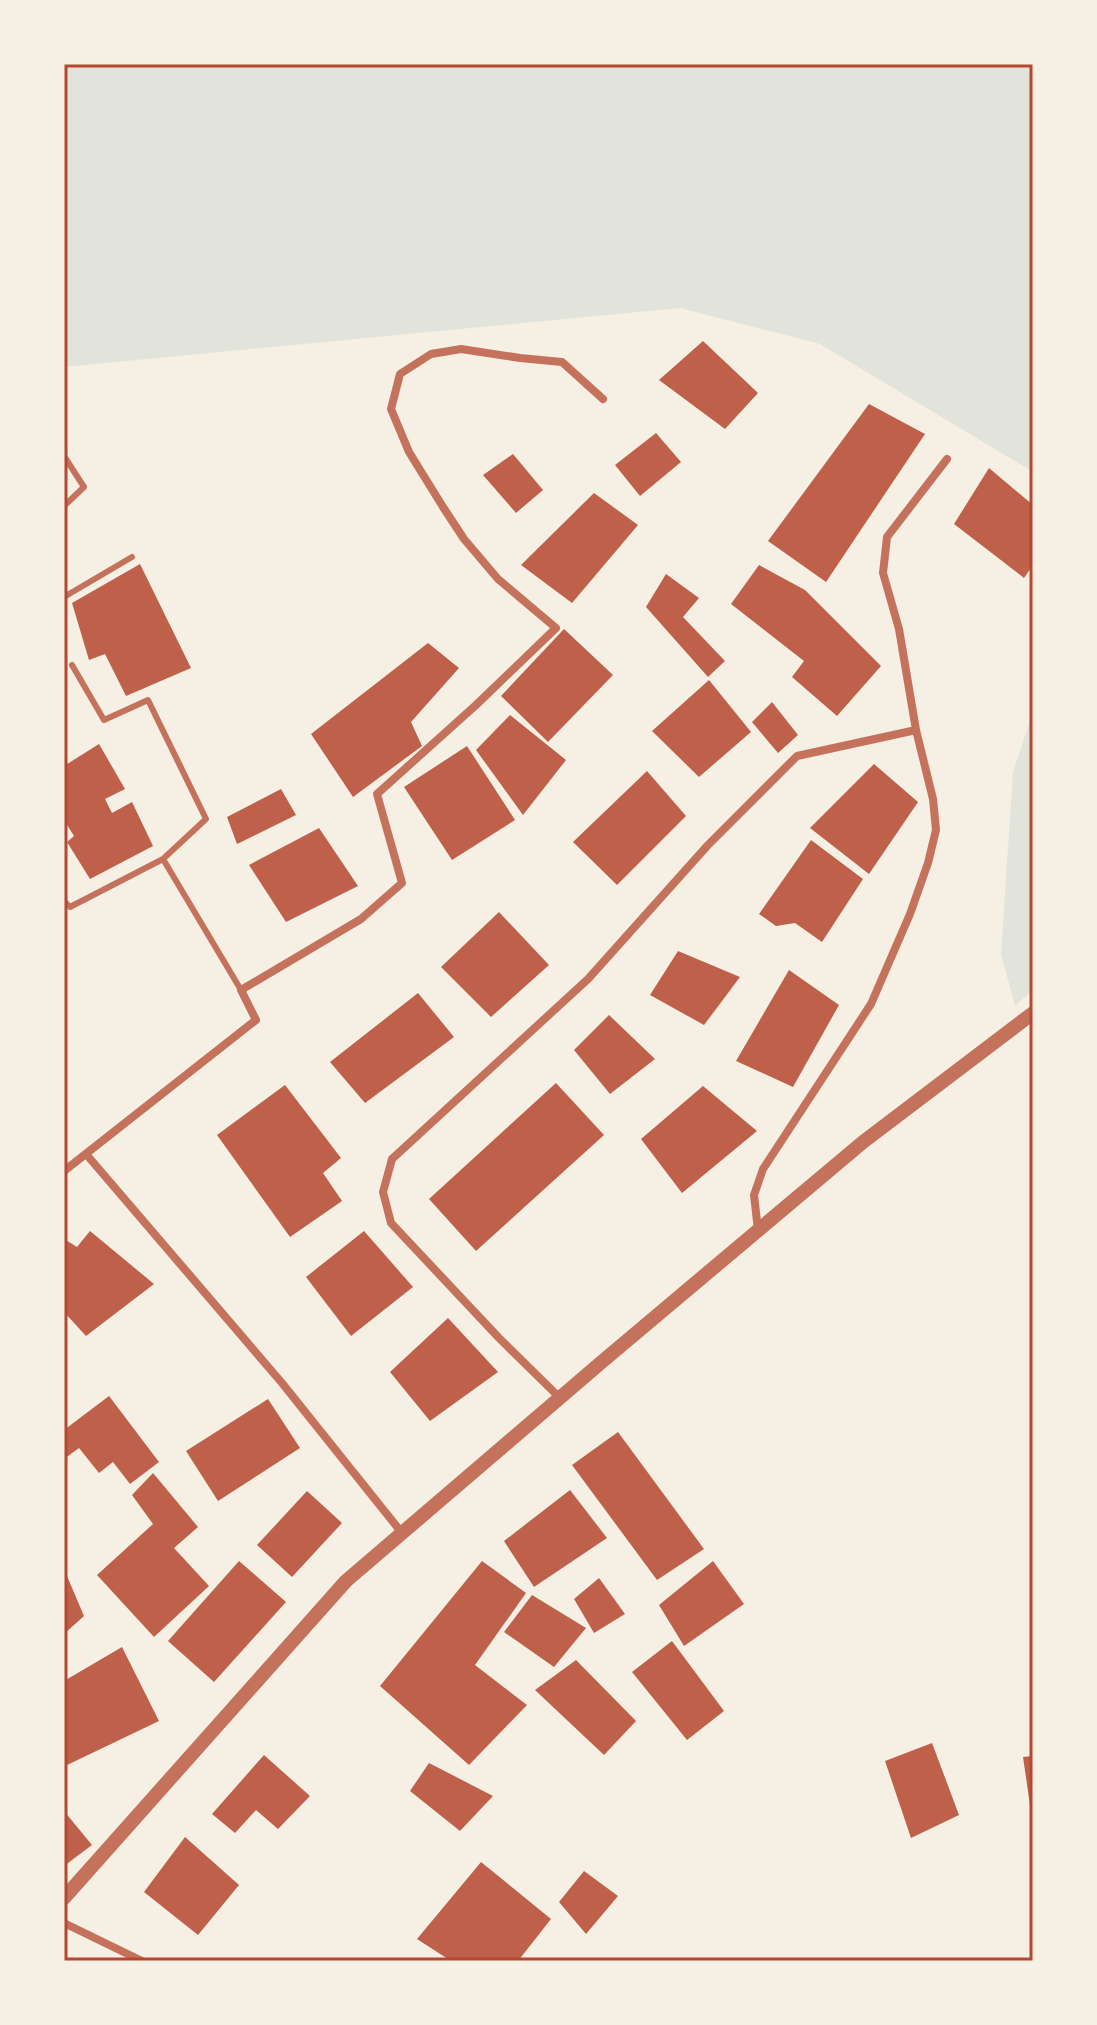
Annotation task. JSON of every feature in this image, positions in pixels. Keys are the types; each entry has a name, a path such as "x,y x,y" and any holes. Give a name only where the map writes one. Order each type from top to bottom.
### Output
{"street":[{"path":"64,1171 256,1020 241,990 361,919 402,883 377,794 556,628 498,579 464,539 409,452 391,409 400,374 431,354 461,349 562,362 603,399"},
{"path":"758,1230 754,1195 763,1169 871,1004 910,914 928,863 936,830 933,799 916,730 899,629 883,573 887,537 947,459"},
{"path":"560,1398 391,1223 383,1192 392,1159 588,979 708,845 797,756 916,730"},
{"path":"64,1898 346,1581 863,1142 1033,1013"},
{"path":"86,1154 282,1383 402,1533"},
{"path":"64,1923 142,1961"}],"lane":[{"path":"64,456 84,487 64,506"},
{"path":"64,597 132,557"},
{"path":"64,901 70,907 163,859 206,819 148,700 104,720 72,665"},
{"path":"163,859 241,990"}],"shaded area":[{"path":"64,64 1033,64 1033,472 820,344 680,308 64,367"},
{"path":"1033,711 1033,990 1015,1006 1001,954 1013,772"}],"building":[{"path":"703,341 758,393 725,429 659,380"},
{"path":"869,404 925,434 826,582 768,541"},
{"path":"656,433 681,462 640,496 615,465"},
{"path":"513,454 543,490 516,513 483,475"},
{"path":"989,468 1033,505 1033,565 1024,578 954,524"},
{"path":"594,493 638,525 572,603 521,565"},
{"path":"140,564 191,668 126,696 105,654 89,660 72,603"},
{"path":"759,565 805,590 881,666 837,716 792,677 804,661 731,604"},
{"path":"666,574 699,598 683,617 725,661 708,677 646,607"},
{"path":"564,629 613,675 548,742 501,696"},
{"path":"428,643 459,668 411,722 422,746 353,797 311,734"},
{"path":"709,680 751,732 699,777 652,731"},
{"path":"772,702 798,735 778,753 752,722"},
{"path":"510,715 566,760 523,815 476,750"},
{"path":"99,744 125,789 105,799 112,813 132,802 153,846 90,879 67,842 74,836 64,820 64,766"},
{"path":"467,746 515,820 452,860 404,787"},
{"path":"874,764 918,802 869,874 810,828"},
{"path":"647,771 686,816 617,885 573,842"},
{"path":"281,789 296,815 237,844 227,817"},
{"path":"319,828 358,886 286,922 249,865"},
{"path":"811,840 863,879 822,942 795,923 776,926 759,914"},
{"path":"499,912 549,965 491,1017 441,967"},
{"path":"678,951 740,977 704,1025 650,995"},
{"path":"789,970 839,1005 793,1087 736,1061"},
{"path":"418,993 454,1037 365,1103 330,1062"},
{"path":"609,1015 655,1059 610,1094 574,1050"},
{"path":"556,1083 604,1135 476,1251 429,1199"},
{"path":"285,1085 341,1158 323,1173 342,1201 290,1237 217,1135"},
{"path":"703,1086 757,1131 682,1193 641,1139"},
{"path":"90,1231 154,1284 86,1336 64,1312 64,1239 77,1247"},
{"path":"364,1231 413,1287 351,1336 306,1277"},
{"path":"448,1318 498,1372 430,1421 390,1372"},
{"path":"109,1396 159,1462 130,1484 113,1462 99,1473 79,1448 64,1459 64,1430"},
{"path":"268,1399 300,1448 218,1501 186,1451"},
{"path":"618,1432 704,1549 657,1580 572,1465"},
{"path":"153,1473 198,1527 174,1548 209,1586 154,1637 97,1575 153,1524 132,1495"},
{"path":"570,1490 607,1538 534,1587 504,1541"},
{"path":"307,1491 342,1523 292,1577 257,1545"},
{"path":"239,1561 286,1602 214,1682 168,1641"},
{"path":"482,1561 526,1593 475,1665 527,1705 469,1765 380,1686"},
{"path":"713,1561 744,1604 684,1646 659,1605"},
{"path":"67,1576 84,1616 64,1634 64,1578"},
{"path":"599,1578 625,1614 594,1633 574,1599"},
{"path":"532,1595 586,1628 554,1667 504,1632"},
{"path":"672,1641 724,1711 687,1740 632,1672"},
{"path":"122,1647 159,1721 65,1766 64,1681"},
{"path":"576,1660 636,1721 604,1755 535,1690"},
{"path":"932,1743 959,1815 911,1838 885,1761"},
{"path":"264,1755 310,1796 278,1829 256,1810 235,1833 212,1814"},
{"path":"1033,1756 1033,1812 1031,1812 1023,1757"},
{"path":"429,1763 493,1796 460,1831 410,1791"},
{"path":"64,1811 92,1845 64,1866"},
{"path":"185,1837 239,1885 198,1935 144,1892"},
{"path":"481,1862 551,1919 518,1961 451,1961 417,1939"},
{"path":"584,1871 618,1896 586,1934 559,1902"}]}
